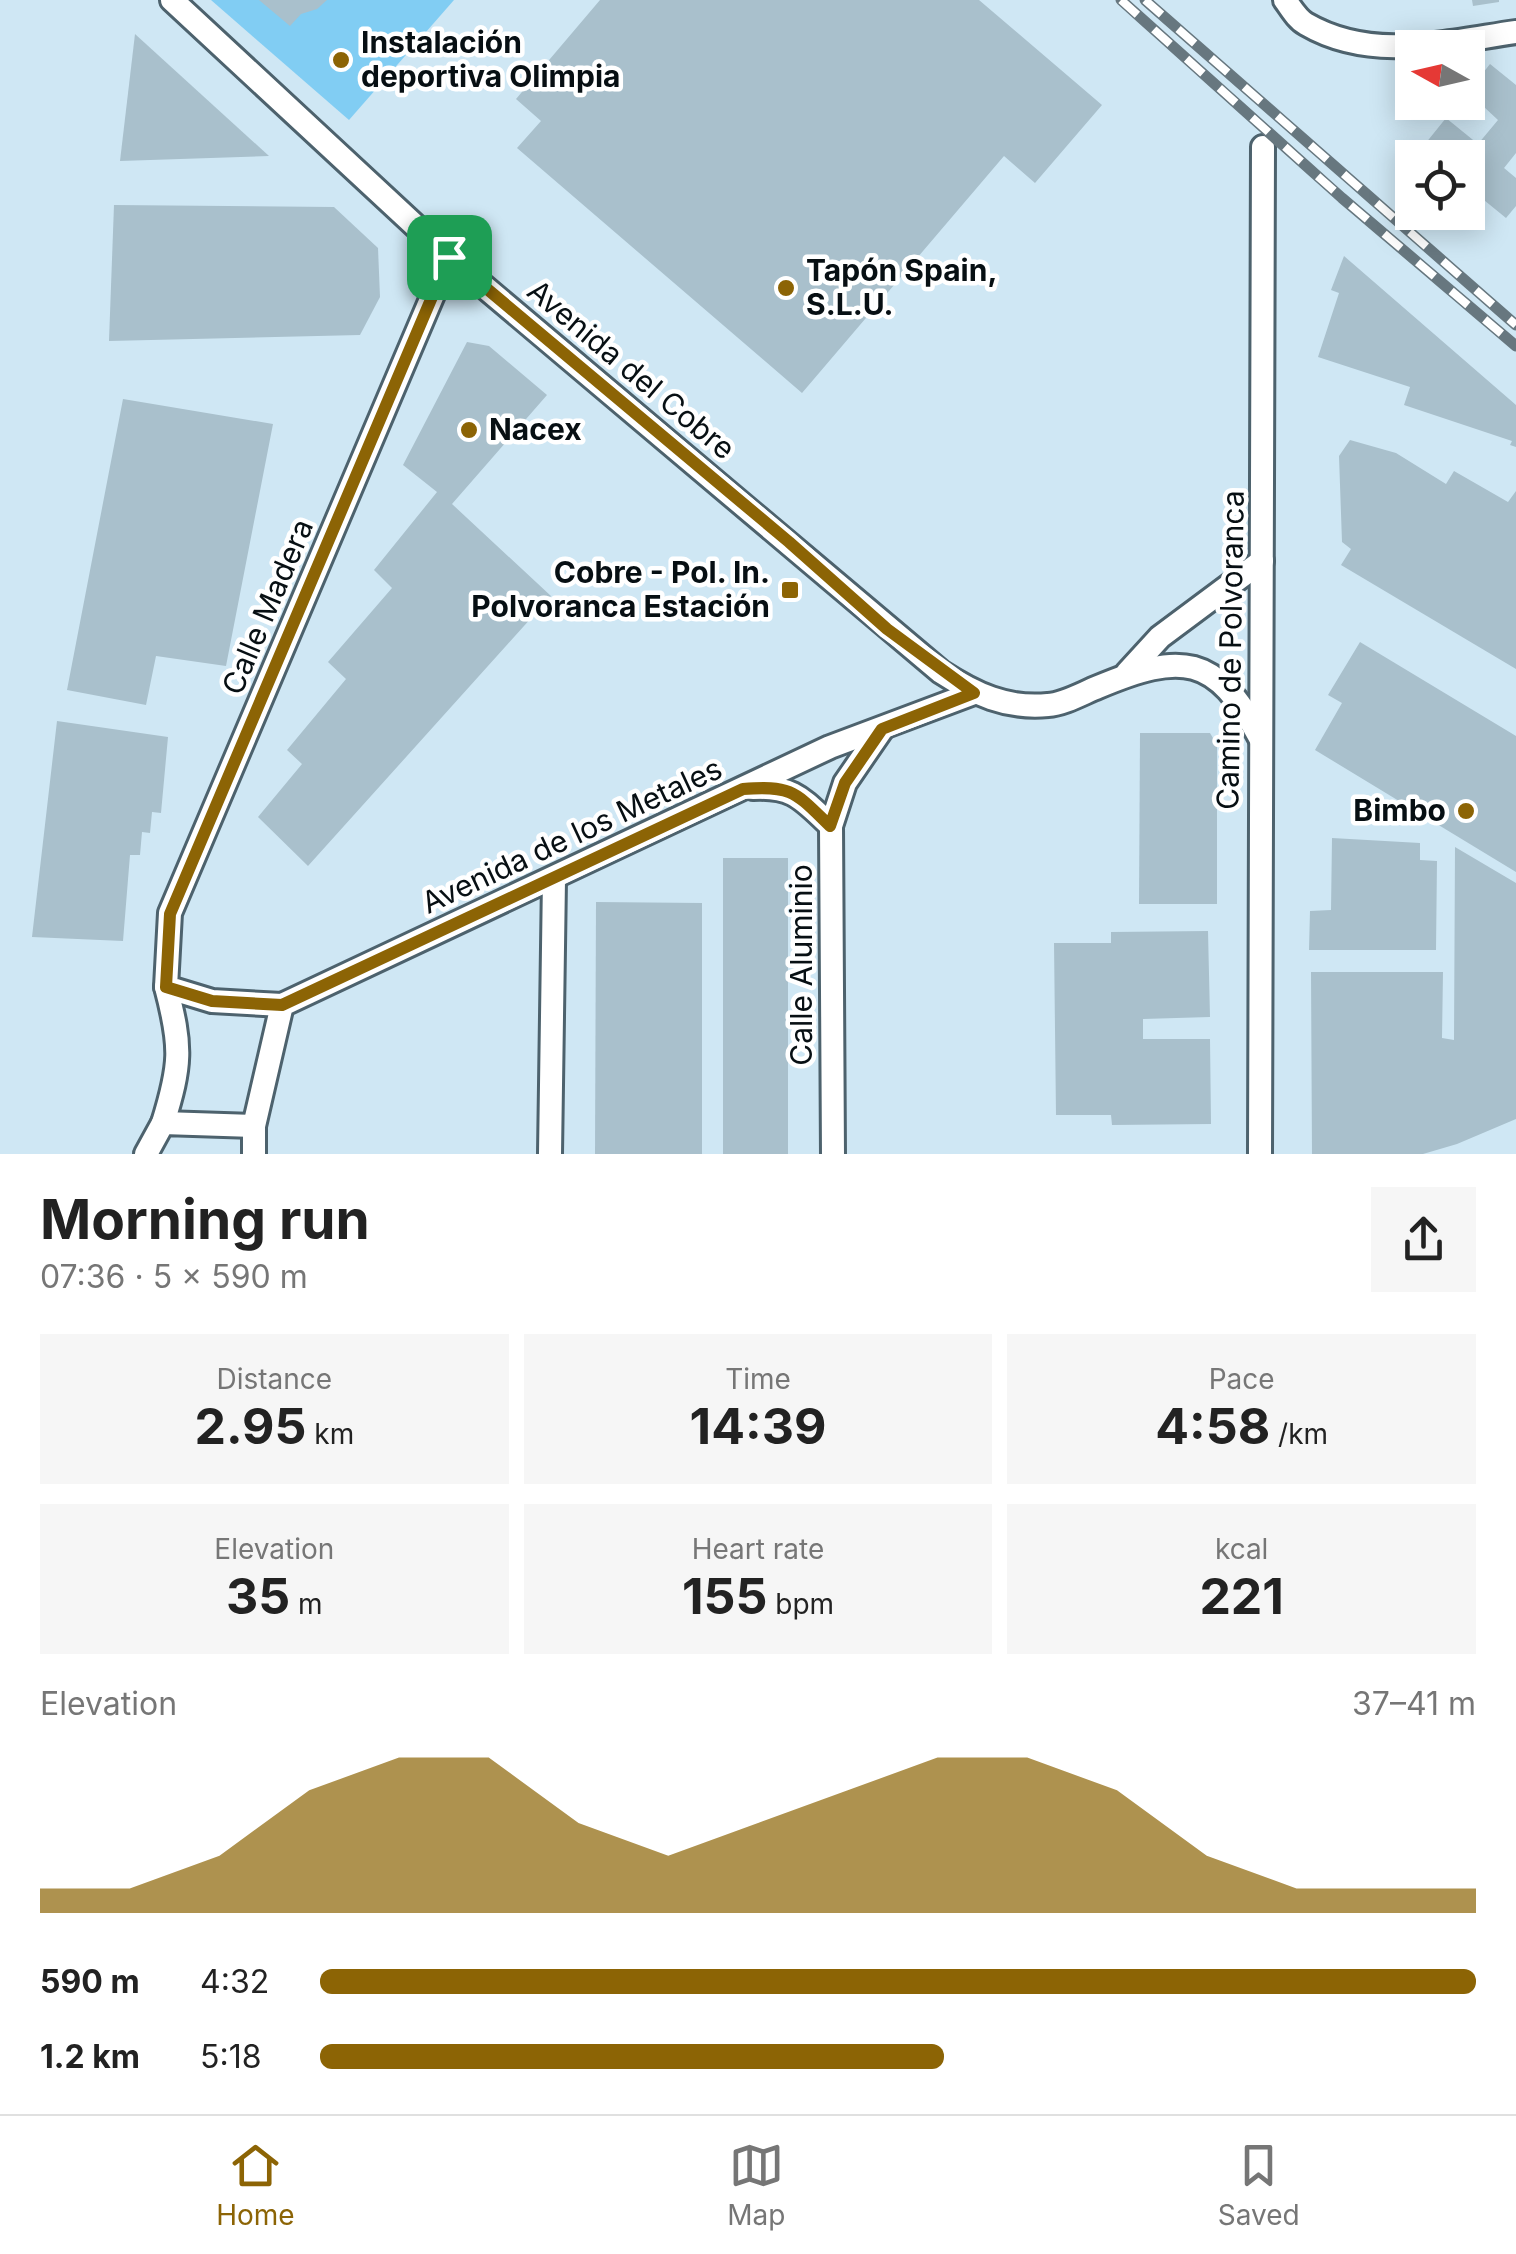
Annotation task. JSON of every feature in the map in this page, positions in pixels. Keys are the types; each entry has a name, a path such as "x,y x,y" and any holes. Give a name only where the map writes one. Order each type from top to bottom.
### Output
{"street":[{"name":"Avenida del Cobre","path":"172,0 449,257 887,629 974,693"},
{"path":"1285,0 1303,22 1346,40 1394,49 1516,32"},
{"name":"Camino de Polvoranca","path":"1260,1154 1263,147"},
{"name":"Calle Madera","path":"163,1123 177,1077 179,1046 166,987 170,914 449,257"},
{"path":"1125,676 1160,637 1262,561"},
{"path":"974,693 1013,706 1053,705 1150,666 1176,664 1214,676 1240,700 1260,738"},
{"name":"Avenida de los Metales","path":"282,1005 830,747 974,693"},
{"name":"Calle Aluminio","path":"834,1154 830,826 845,783 882,729"},
{"path":"743,789 781,786 808,804 830,826"},
{"path":"550,1154 554,878"},
{"path":"166,987 212,1001 282,1005 254,1126 254,1154"},
{"path":"146,1154 163,1123 254,1126"}],"shaded area":[{"name":"Instalación deportiva Olimpia","path":"211,0 454,0 349,120"}],"building":[{"path":"259,0 327,0 317,9 301,14 290,26"},
{"name":"Tapón Spain, S.L.U.","path":"600,0 979,0 1102,105 1035,183 1004,156 802,393 517,148 541,121 516,99"},
{"path":"1472,0 1499,0 1499,2 1473,6"},
{"path":"135,34 269,156 120,161"},
{"path":"1490,64 1516,85 1516,153 1504,168 1516,178 1516,206 1506,218 1485,201 1485,140 1481,140 1498,120 1485,108 1485,70"},
{"path":"1448,120 1473,140 1428,140"},
{"path":"114,205 334,207 378,248 380,297 360,335 109,341"},
{"path":"1344,256 1516,405 1516,447 1510,445 1512,441 1404,405 1410,387 1318,357 1339,293 1331,290"},
{"path":"467,342 489,346 547,395 452,504 551,596 308,866 258,817 302,764 287,750 346,679 328,662 392,588 374,570 437,492 403,465"},
{"path":"123,399 273,424 226,666 156,656 146,705 67,690"},
{"path":"1350,440 1396,453 1446,484 1454,471 1508,502 1516,491 1516,669 1341,565 1351,549 1342,542 1339,456"},
{"name":"Bimbo","path":"1360,642 1516,736 1516,872 1315,750 1342,703 1328,695"},
{"path":"57,721 168,737 161,813 152,812 150,833 142,832 140,855 130,855 123,941 32,937"},
{"path":"1140,733 1210,733 1217,745 1217,904 1139,904"},
{"path":"1332,838 1420,843 1420,860 1437,861 1436,950 1309,950 1310,911 1331,910"},
{"path":"1455,847 1516,883 1516,1119 1423,1154 1312,1154 1311,972 1443,972 1442,1038 1454,1040"},
{"path":"723,858 788,858 788,1154 723,1154"},
{"path":"596,902 702,903 702,1154 595,1154"},
{"path":"1208,931 1210,1017 1143,1019 1143,1039 1210,1039 1211,1124 1112,1125 1111,1115 1056,1115 1054,943 1111,943 1111,932"}],"railway":[{"path":"1121,0 1342,198 1516,346"},
{"path":"1145,0 1516,325"}],"place":[{"name":"Instalación deportiva Olimpia","path":"341,60"},
{"name":"Tapón Spain, S.L.U.","path":"786,288"},
{"name":"Nacex","path":"469,430"},
{"name":"Cobre - Pol. In. Polvoranca Estación","path":"790,590"},
{"name":"Bimbo","path":"1466,811"}],"route":[{"path":"449,257 887,629 974,693 882,729 845,783 830,826 808,804 781,786 743,789 282,1005 212,1001 166,987 170,914 449,257"}]}
